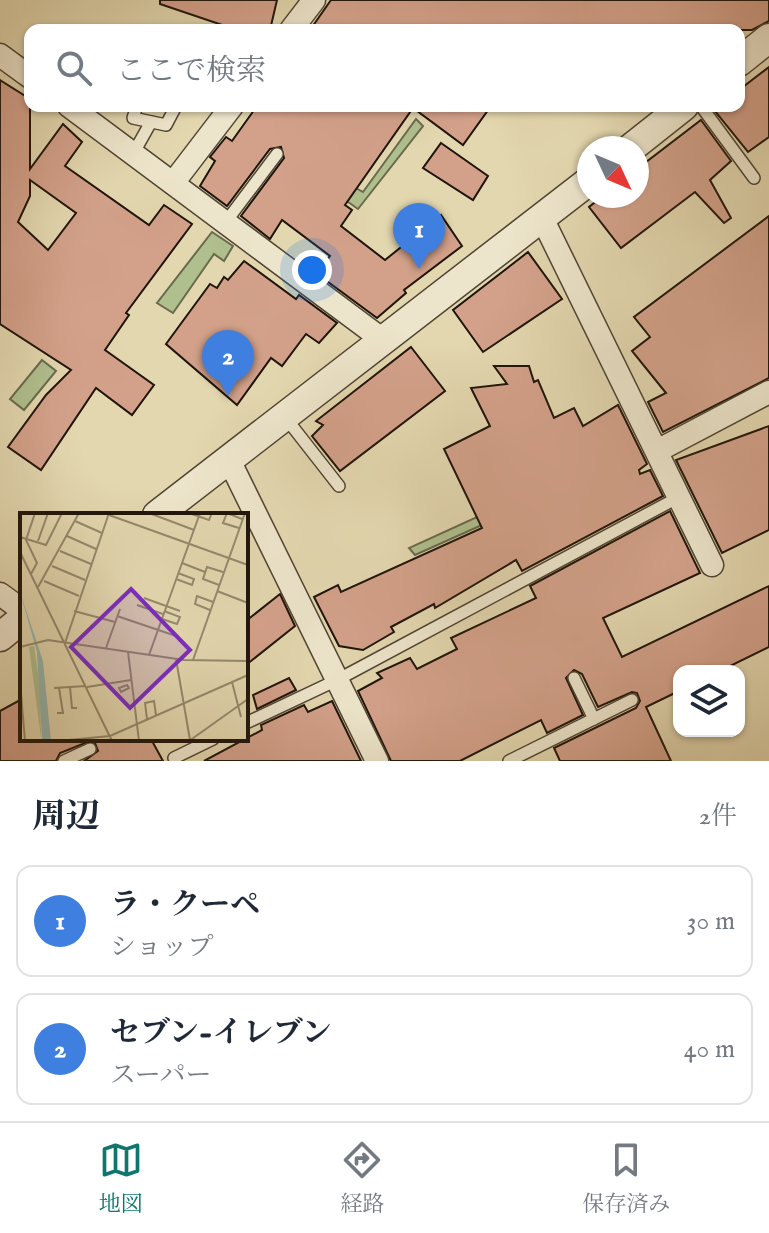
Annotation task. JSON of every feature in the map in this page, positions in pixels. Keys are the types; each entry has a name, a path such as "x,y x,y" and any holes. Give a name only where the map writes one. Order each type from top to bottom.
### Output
{"street":[{"path":"296,24 314,0"},
{"path":"745,57 769,38"},
{"path":"0,55 24,73"},
{"path":"77,112 383,340"},
{"path":"173,183 227,112"},
{"path":"646,136 676,112"},
{"path":"160,513 577,190"},
{"path":"542,218 712,565"},
{"path":"657,451 769,392"},
{"path":"229,460 377,761"},
{"path":"0,594 20,609"},
{"path":"0,637 20,621"}],"lane":[{"path":"135,112 133,118 166,125 173,112"},
{"path":"705,112 754,178"},
{"path":"133,154 151,122"},
{"path":"225,223 277,154"},
{"path":"285,416 339,486"},
{"path":"248,722 337,680 679,497"},
{"path":"574,678 594,719"},
{"path":"509,761 632,700"},
{"path":"174,758 209,741"},
{"path":"64,761 90,749"}],"green space":[{"path":"416,119 423,126 358,209 324,185 331,174 363,192"},
{"path":"212,232 233,246 224,261 214,254 173,313 157,303"},
{"path":"42,360 56,371 24,410 10,399"},
{"path":"477,517 482,525 415,555 409,548"}],"building":[{"path":"160,0 277,0 271,24 219,24 160,4"},
{"path":"331,0 769,0 769,21 752,30 745,30 745,24 314,24"},
{"path":"769,67 769,137 748,152 716,112 745,112 745,85"},
{"path":"0,80 24,95 24,112 30,112 30,169 63,124 82,142 65,166 149,225 164,205 192,224 126,313 129,315 105,350 154,385 132,415 96,388 41,470 8,447 46,395 71,370 0,324","holes":["30,180 76,213 48,250 18,222 30,196"]},
{"path":"253,112 410,112 345,205 352,210 341,226 385,260 441,215 462,246 404,290 406,293 377,318 316,273 330,256 282,220 270,239 241,216 284,158 281,147 270,149 227,206 200,186 215,161 210,157 226,137 232,141"},
{"path":"418,112 487,112 463,145"},
{"path":"701,120 731,161 710,180 731,218 724,223 695,192 621,248 590,208 649,208 649,160"},
{"path":"441,143 488,176 473,200 423,168"},
{"path":"769,216 769,378 663,432 648,402 666,393 632,351 650,337 634,317"},
{"path":"528,252 562,299 483,352 453,310"},
{"path":"244,261 296,299 299,295 337,323 319,343 306,334 282,366 271,358 237,405 166,344 210,284 217,288 224,277 228,280"},
{"path":"411,347 445,391 340,471 312,436 323,425 316,421"},
{"path":"494,366 529,366 534,382 538,380 554,418 574,408 583,426 618,405 647,464 639,470 640,474 650,470 663,496 522,571 516,560 435,608 434,604 391,627 394,632 363,650 339,646 314,597 338,585 341,592 482,528 444,449 490,426 471,388 507,384"},
{"path":"769,426 769,530 722,553 676,460"},
{"path":"670,511 700,573 603,618 622,657 769,586 769,647 732,665 673,665 673,694 646,707 671,761 560,761 554,748 636,708 640,701 637,693 632,692 598,707 582,674 574,670 566,678 583,715 547,733 541,720 460,761 391,761 358,691 382,678 377,673 410,658 417,669 457,649 451,638 536,598 530,586"},
{"path":"280,594 295,626 248,663 248,619"},
{"path":"289,678 296,690 257,709 253,695"},
{"path":"20,700 20,741 90,741 60,753 56,761 0,761 0,711"},
{"path":"332,701 361,761 204,761 241,741 248,741 248,737 262,730 261,725 304,705 308,712"},
{"path":"90,741 152,741 163,761 84,761 98,751 95,743"}],"place":[{"name":"ラ・クーペ","path":"419,269"},
{"name":"セブン-イレブン","path":"228,396"}]}
